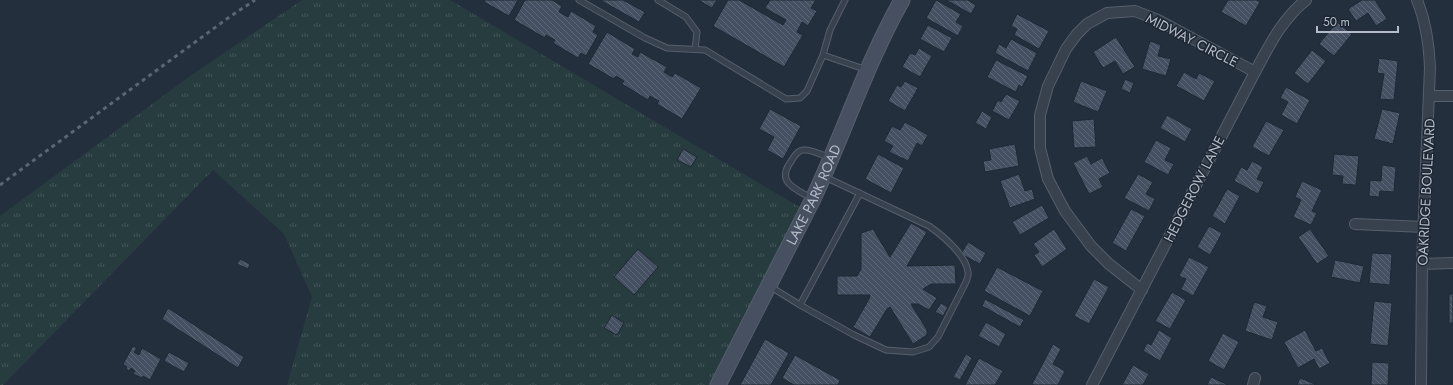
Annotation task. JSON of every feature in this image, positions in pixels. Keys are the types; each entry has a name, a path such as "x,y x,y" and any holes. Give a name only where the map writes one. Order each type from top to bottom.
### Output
{"main road":[{"name":"LAKE PARK ROAD","path":"718,385 824,176 867,70 883,35 902,0"}],"street":[{"name":"HEDGEROW LANE","path":"1092,385 1278,30 1287,18 1306,0"},
{"name":"OAKRIDGE BOULEVARD","path":"1417,0 1423,17 1429,46 1430,96 1422,264 1421,385"},
{"name":"MIDWAY CIRCLE","path":"1142,290 1109,264 1091,246 1065,211 1048,179 1040,148 1040,115 1048,86 1066,49 1077,34 1087,24 1107,13 1135,11 1158,20 1255,72"},
{"path":"1430,96 1453,96"},
{"path":"1355,224 1424,227"},
{"path":"1422,264 1453,263"}],"lane":[{"path":"579,0 645,38 667,48 705,50 786,99 800,98 807,92 823,55 830,30 845,0"},
{"path":"658,0 686,17 697,32 695,49"},
{"path":"823,55 867,70"},
{"path":"813,199 790,186 786,180 785,173 791,160 799,151 802,150 810,150 831,158"},
{"path":"769,286 854,335 886,350 913,352 929,347 938,337 966,282 968,272 962,258 945,237 929,226 824,176"},
{"path":"800,305 860,193"}],"green space":[{"path":"302,0 450,0 801,208 710,385 287,385 312,297 284,234 213,170 3,385 0,385 0,216 193,74"}],"building":[{"path":"485,0 518,0 509,16 484,2"},
{"path":"525,0 552,0 562,6 559,12 568,17 571,11 596,26 593,32 598,35 586,56 581,53 578,58 553,43 555,40 546,35 545,38 514,20"},
{"path":"600,0 623,0 645,12 639,22"},
{"path":"698,0 717,0 712,8"},
{"path":"728,0 739,0 783,25 786,20 765,8 770,0 816,0 811,8 817,11 808,26 802,22 797,32 803,35 784,67 713,26"},
{"path":"936,0 961,14 956,22 963,26 958,36 926,18"},
{"path":"946,0 968,0 976,5 971,14"},
{"path":"1228,0 1257,0 1260,2 1246,26 1221,12"},
{"path":"1362,0 1375,0 1387,19 1376,26 1368,13 1356,21 1348,9"},
{"path":"1017,14 1049,31 1039,49 1014,35 1017,29 1011,26"},
{"path":"1337,22 1352,34 1334,56 1319,44"},
{"path":"928,25 952,38 944,52 920,39"},
{"path":"607,32 635,49 632,54 638,57 640,52 667,67 664,72 672,77 675,73 701,88 682,119 657,104 659,101 650,96 648,100 622,84 624,81 616,76 614,79 588,64"},
{"path":"1116,37 1135,67 1123,74 1115,61 1103,68 1093,52"},
{"path":"1011,39 1037,53 1028,71 995,53 999,44 1006,48"},
{"path":"1150,41 1161,45 1158,56 1171,59 1166,76 1142,69"},
{"path":"919,48 932,56 920,77 902,67 910,53 915,55"},
{"path":"1312,50 1326,61 1308,84 1294,73"},
{"path":"1379,58 1398,61 1394,100 1380,99 1384,74 1377,73"},
{"path":"996,60 1028,76 1022,87 1019,85 1016,92 987,77"},
{"path":"1184,72 1196,79 1199,73 1215,81 1204,101 1176,86"},
{"path":"1125,79 1134,83 1130,93 1121,89"},
{"path":"905,81 918,88 905,111 888,101 897,85 901,87"},
{"path":"1081,81 1107,91 1098,112 1073,102"},
{"path":"1286,87 1310,100 1297,124 1281,115 1288,102 1280,98"},
{"path":"1006,94 1020,101 1009,120 992,111 998,100 1001,102"},
{"path":"770,109 801,126 783,159 767,150 774,137 759,129"},
{"path":"1382,109 1400,113 1393,144 1374,139"},
{"path":"982,111 992,117 986,129 975,123"},
{"path":"1167,115 1192,129 1185,142 1160,128"},
{"path":"1094,119 1096,147 1074,148 1072,121"},
{"path":"1266,121 1284,130 1269,156 1252,147"},
{"path":"905,122 928,135 922,146 917,143 908,161 889,152 893,146 884,141 892,126 900,130"},
{"path":"1156,140 1171,148 1165,160 1174,164 1168,175 1144,162"},
{"path":"1015,144 1019,166 985,172 983,161 991,160 989,149"},
{"path":"683,149 697,157 691,167 677,160"},
{"path":"878,154 904,168 891,193 865,179"},
{"path":"1334,154 1359,156 1356,185 1342,184 1343,176 1332,175"},
{"path":"1087,156 1091,164 1102,158 1110,173 1099,179 1103,187 1089,194 1073,163"},
{"path":"1252,161 1263,167 1257,179 1264,182 1258,194 1234,181 1241,167 1247,170"},
{"path":"1382,165 1396,167 1394,192 1380,191 1379,197 1369,196 1370,180 1381,181"},
{"path":"1019,174 1025,191 1032,189 1035,199 1010,208 1000,181"},
{"path":"1138,174 1153,182 1146,194 1155,199 1149,211 1124,198"},
{"path":"1302,181 1322,190 1312,211 1317,213 1311,225 1293,217 1301,200 1295,197"},
{"path":"1227,189 1240,196 1225,224 1212,216"},
{"path":"1042,205 1049,218 1020,235 1012,222"},
{"path":"1131,209 1145,216 1126,251 1112,243"},
{"path":"911,223 927,232 907,266 955,265 956,284 931,284 923,289 937,298 929,310 918,304 911,304 927,330 927,335 913,344 890,307 887,309 870,337 853,327 870,295 837,295 837,276 857,276 861,269 861,233 873,229 890,257"},
{"path":"1209,226 1222,233 1210,255 1197,247"},
{"path":"1054,229 1067,249 1042,267 1034,255 1039,252 1033,244"},
{"path":"1310,229 1329,256 1317,264 1298,237"},
{"path":"968,242 986,253 980,264 961,254"},
{"path":"638,249 658,267 634,295 614,277"},
{"path":"1372,253 1392,254 1390,285 1369,283"},
{"path":"1189,257 1209,267 1193,296 1181,289 1186,279 1179,276"},
{"path":"240,259 250,264 248,269 237,264"},
{"path":"1335,260 1364,266 1360,283 1331,277"},
{"path":"997,267 1043,291 1030,316 984,291"},
{"path":"1094,279 1109,287 1089,324 1074,316"},
{"path":"1172,292 1186,300 1170,329 1155,321"},
{"path":"1449,294 1453,294 1453,323 1449,323"},
{"path":"985,299 1024,320 1020,327 982,306"},
{"path":"1374,301 1392,303 1388,346 1370,344"},
{"path":"1254,302 1267,306 1263,317 1278,322 1272,340 1245,331"},
{"path":"941,303 948,307 943,316 935,312"},
{"path":"168,308 244,357 238,368 162,319"},
{"path":"612,315 624,323 617,335 604,328"},
{"path":"986,322 1006,334 999,347 978,336"},
{"path":"1159,330 1172,338 1160,361 1143,351 1147,343 1151,345"},
{"path":"1305,330 1316,351 1322,348 1330,363 1319,369 1314,359 1298,368 1284,342"},
{"path":"1223,333 1239,342 1224,370 1208,361"},
{"path":"765,339 789,353 771,385 740,385"},
{"path":"1053,344 1061,349 1053,364 1065,371 1058,385 1034,385 1032,384"},
{"path":"133,346 137,348 134,352 139,355 142,348 161,359 150,380 143,376 142,378 133,374 135,371 131,368 129,371 123,364"},
{"path":"169,352 189,363 184,372 164,361"},
{"path":"966,354 972,358 960,380 953,377"},
{"path":"795,355 840,380 838,385 794,385 782,378"},
{"path":"979,358 1003,371 995,385 965,385"},
{"path":"1372,362 1389,363 1388,385 1371,385"},
{"path":"1133,365 1149,374 1143,385 1122,385"},
{"path":"1211,377 1228,385 1207,385"},
{"path":"1300,378 1315,384 1297,385"}],"railway":[{"path":"0,185 228,18 255,0"}]}
